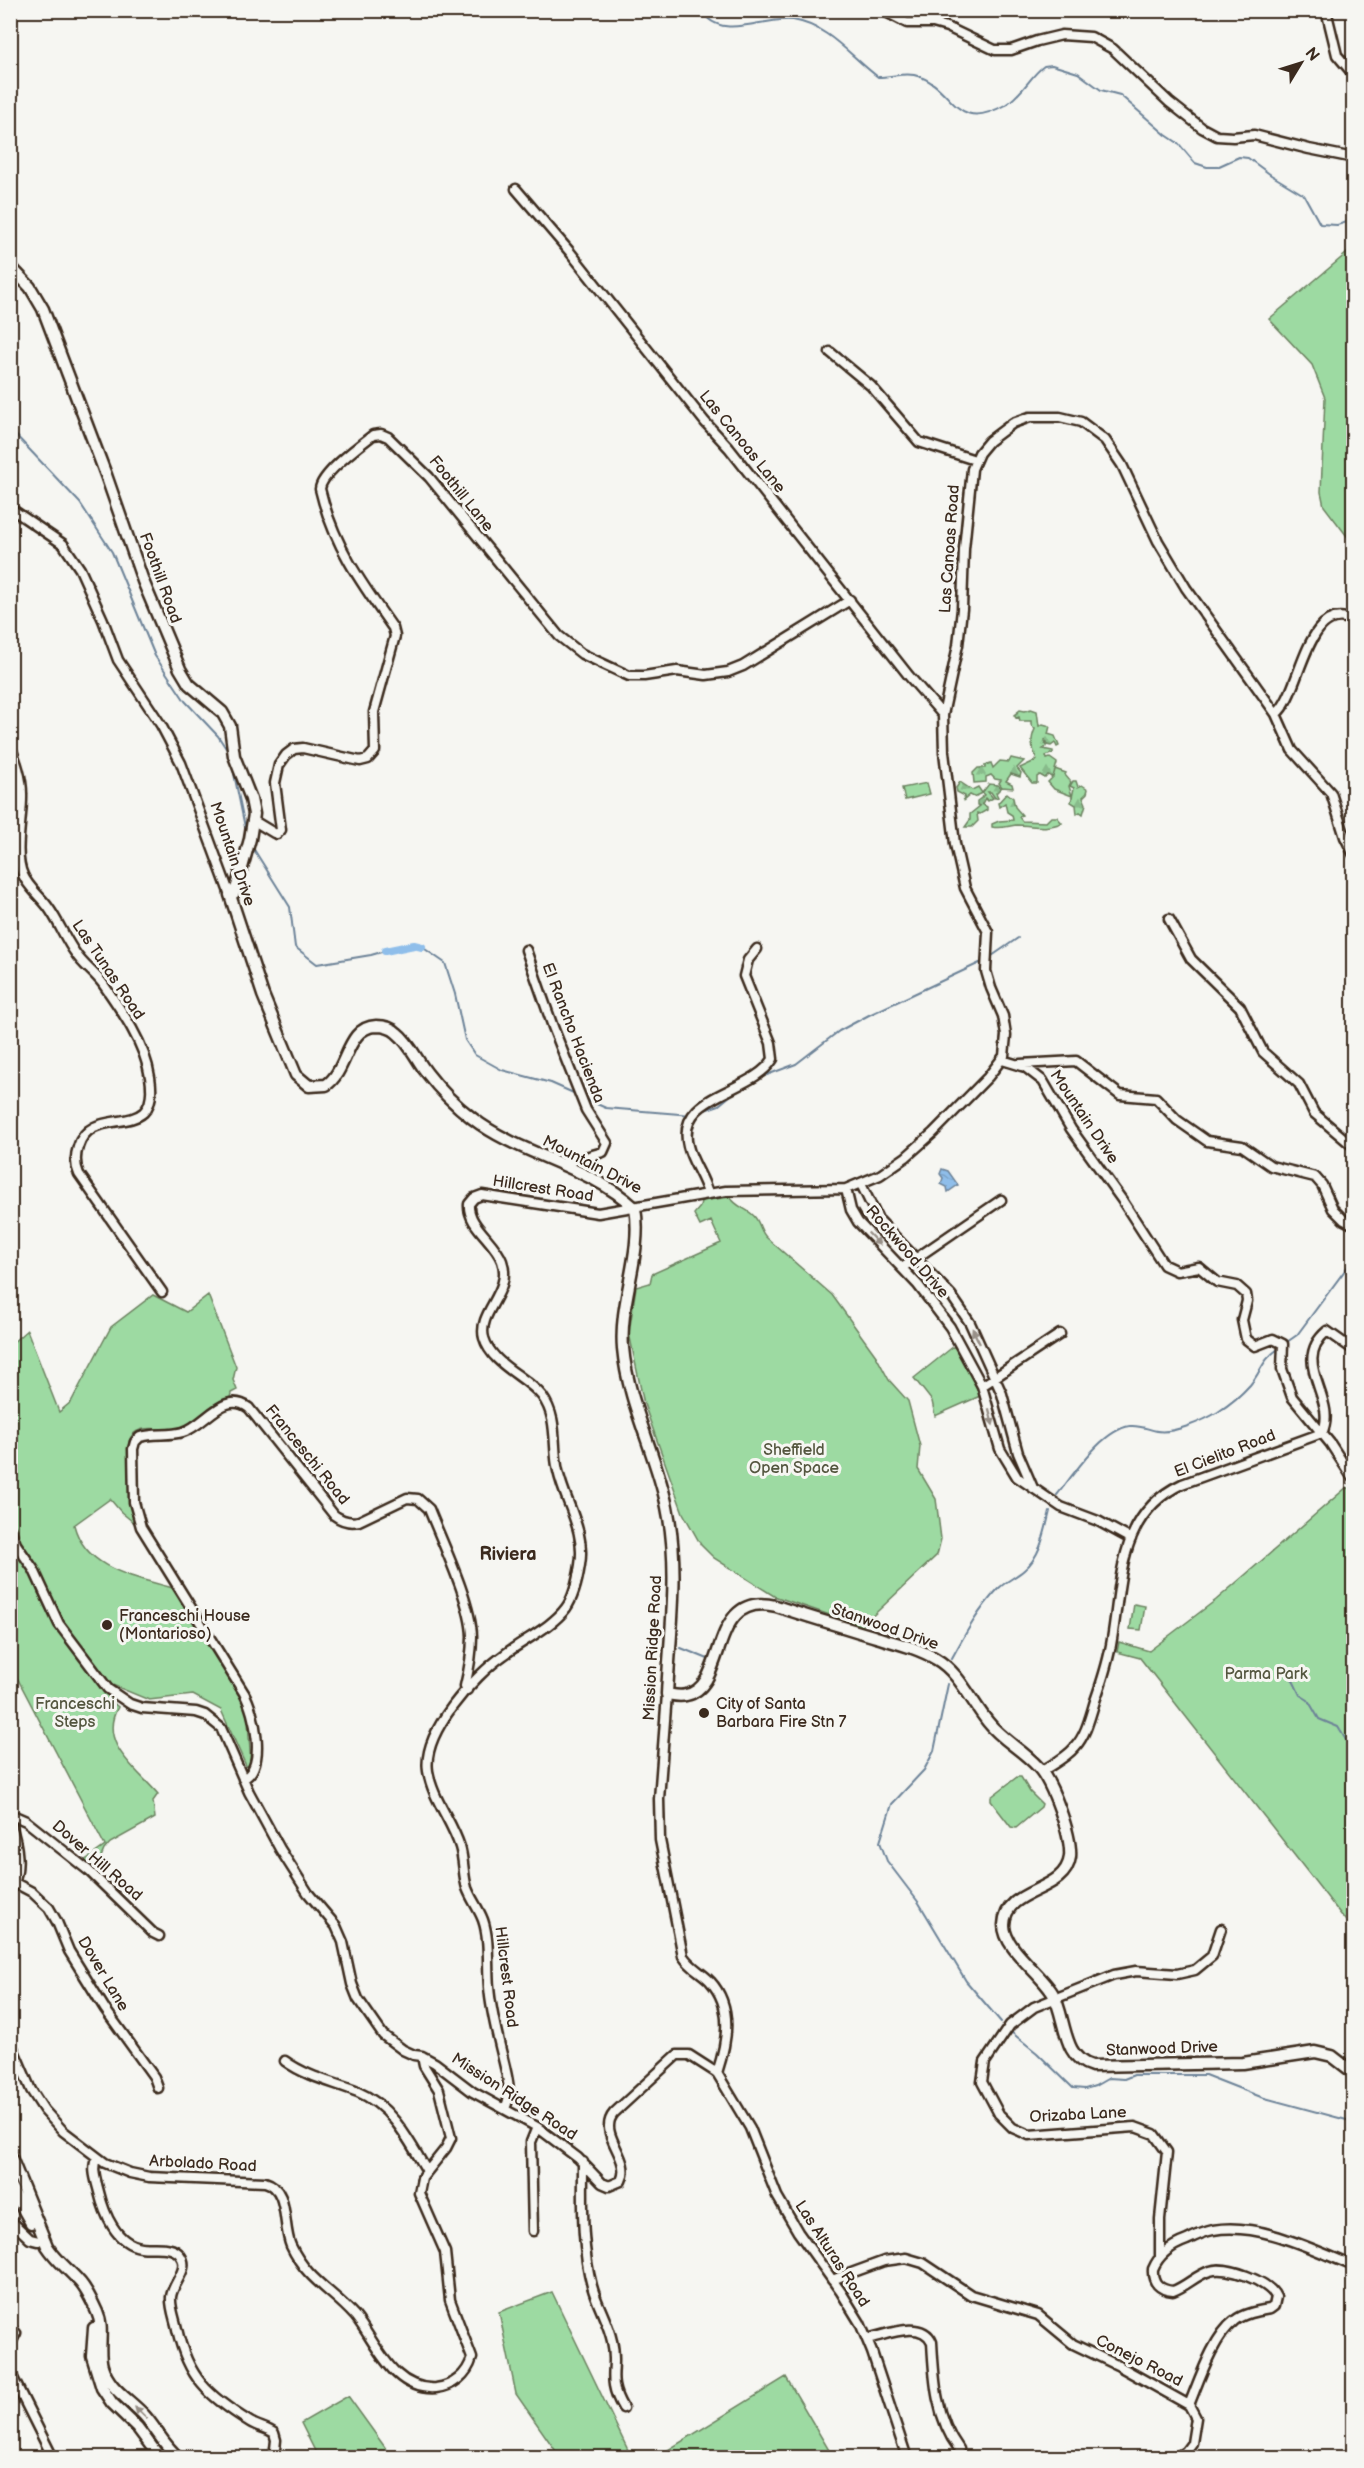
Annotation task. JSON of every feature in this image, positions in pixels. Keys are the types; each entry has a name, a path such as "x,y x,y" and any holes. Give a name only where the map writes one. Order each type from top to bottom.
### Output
{"main road":[{"name":"Foothill Road","path":"10,266 30,287 43,309 128,534 143,581 180,669 189,684 219,710 230,726 234,756 251,799 254,821 237,886 234,893 230,895"},
{"name":"Mountain Drive","path":"230,895 263,995 294,1071 302,1082 313,1087 326,1085 339,1073 353,1040 359,1033 372,1026 386,1027 400,1034 439,1088 472,1118 498,1135 564,1163 624,1198 635,1208"},
{"name":"Mission Ridge Road","path":"635,1208 636,1233 622,1334 633,1399 662,1487 671,1532 672,1638 667,1694"},
{"name":"Stanwood Drive","path":"667,1694 685,1696 699,1689 734,1617 750,1606 770,1605 911,1648 936,1659 956,1677 994,1729 1042,1771 1053,1794 1067,1835 1069,1860 1056,1880 1013,1903 1006,1914 1004,1925 1010,1943 1057,2000 1070,2048 1078,2059 1089,2065 1243,2063 1315,2052 1332,2056 1353,2073"},
{"path":"10,2155 47,2246 56,2259 80,2282 93,2304 100,2322 100,2353 108,2379 118,2392 145,2416 167,2446 179,2457"},
{"path":"10,2186 26,2213 38,2241 55,2268 87,2293"},
{"path":"93,2304 92,2352 97,2379 112,2403 135,2425 160,2457"}],"street":[{"path":"882,10 907,22 933,23 947,27 995,50 1011,50 1062,35 1091,37 1113,50 1169,102 1202,128 1217,136 1254,135 1353,158"},
{"path":"1326,10 1337,55 1353,75"},
{"name":"Las Canoas Lane","path":"516,189 570,252 943,716"},
{"path":"830,352 870,386 919,442 975,460"},
{"name":"Las Canoas Road","path":"1002,1060 1006,1029 988,979 986,963 988,932 965,888 955,844 944,752 943,716 958,645 969,482 975,460 989,441 1013,423 1030,417 1071,419 1081,422 1099,434 1122,465 1158,541 1185,588 1276,714"},
{"name":"Foothill Lane","path":"254,821 274,833 277,834 281,830 275,783 279,765 290,752 298,748 307,748 360,761 368,759 375,751 374,712 395,636 393,628 340,549 320,489 320,482 329,471 373,435 381,434 388,437 429,477 559,636 582,654 617,672 636,676 677,671 706,675 728,672 743,666 850,600"},
{"name":"Mountain Drive","path":"10,508 58,540 80,569 118,660 161,725 181,763 230,895"},
{"path":"1353,621 1339,617 1331,619 1322,626 1308,646 1286,703 1276,714 1292,750 1331,793 1353,855"},
{"name":"Las Tunas Road","path":"10,745 21,782 19,859 22,874 49,908 74,952 103,984 118,1008 140,1047 151,1081 151,1104 147,1111 137,1117 100,1124 89,1130 80,1142 76,1165 79,1174 162,1292"},
{"path":"1169,919 1191,959 1240,1007 1263,1052 1299,1084 1314,1113 1353,1147"},
{"path":"708,1194 688,1146 690,1122 700,1106 763,1071 773,1059 771,1043 744,976 748,960 757,949"},
{"name":"El Rancho Hacienda","path":"526,950 586,1110 607,1143 603,1152 564,1163"},
{"name":"Mountain Drive","path":"635,1208 742,1190 846,1189 861,1184 886,1171 921,1144 1002,1060 1019,1064 1043,1081 1071,1129 1122,1200 1164,1266 1177,1271 1199,1267 1217,1282 1237,1286 1244,1290 1247,1301 1242,1320 1246,1339 1255,1346 1273,1340 1283,1344 1282,1366 1292,1397 1322,1433"},
{"path":"1019,1064 1076,1060 1120,1095 1156,1098 1177,1120 1207,1141 1242,1146 1271,1166 1315,1177 1322,1185 1333,1209 1353,1225"},
{"name":"Rockwood Drive","path":"861,1184 878,1219 962,1309 995,1377 1006,1406 1018,1453 1034,1488"},
{"name":"Rockwood Drive","path":"846,1189 858,1222 945,1318 982,1386 1003,1455 1017,1477 1061,1507 1098,1521 1131,1539"},
{"name":"Hillcrest Road","path":"505,2108 508,2103 508,2081 493,2016 484,1922 467,1887 460,1847 430,1782 427,1766 430,1744 454,1706 501,1656 542,1629 566,1608 580,1566 582,1546 578,1525 565,1495 557,1468 550,1411 537,1391 508,1368 485,1341 484,1323 503,1281 504,1267 497,1251 471,1217 469,1204 474,1198 482,1195 598,1213 635,1208"},
{"path":"902,1268 1001,1200"},
{"path":"1353,1350 1327,1331 1317,1340 1312,1353 1312,1363 1327,1419 1322,1433 1353,1480"},
{"path":"982,1386 1060,1334"},
{"name":"Franceschi Road","path":"243,1779 250,1776 255,1765 256,1729 253,1712 240,1686 138,1518 134,1502 133,1449 135,1442 141,1437 186,1431 226,1404 238,1402 249,1408 340,1520 359,1521 407,1498 414,1498 424,1503 429,1509 443,1543 470,1619 472,1649 465,1686 467,1690"},
{"name":"El Cielito Road","path":"1042,1771 1070,1753 1087,1726 1111,1646 1121,1569 1131,1539 1154,1504 1175,1488 1322,1433"},
{"name":"Mission Ridge Road","path":"10,1528 16,1544 34,1570 59,1624 99,1680 119,1698 136,1706 155,1710 196,1712 214,1721 226,1737 262,1818 294,1872 336,1926 343,1942 352,1984 366,2012 394,2044 414,2055 422,2056 473,2092 537,2127 583,2162 605,2185 618,2184 623,2178 624,2169 608,2129 611,2116 677,2055 689,2055 717,2073 722,2059 727,2022 724,2003 711,1982 692,1967 683,1956 663,1861 659,1811 667,1694"},
{"name":"Dover Hill Road","path":"10,1814 26,1821 89,1871 153,1933 159,1936"},
{"path":"10,1822 16,1843 17,1870 13,1887"},
{"name":"Dover Lane","path":"13,1887 37,1896 52,1912 69,1951 105,2009 154,2077 158,2088"},
{"name":"Orizaba Lane","path":"1160,2257 1160,2219 1167,2152 1158,2138 1135,2127 1029,2135 1013,2128 999,2114 982,2082 985,2062 1010,2025 1034,2007 1057,2000 1098,1980 1129,1972 1177,1974 1195,1970 1212,1956 1221,1929"},
{"name":"Arbolado Road","path":"10,2041 31,2090 44,2110 63,2131 96,2157 142,2176 271,2184 282,2197 285,2227 292,2247 313,2279 354,2316 379,2356 393,2370 414,2385 432,2388 449,2385 459,2378 470,2365 472,2358 450,2300 445,2252 419,2193 420,2181 446,2148 451,2134 439,2090 424,2066 422,2056"},
{"path":"285,2061 307,2074 366,2095 385,2109 408,2138 427,2171"},
{"name":"Las Alturas Road","path":"717,2073 750,2128 777,2196 798,2232 848,2302 867,2339 908,2457"},
{"path":"533,2231 531,2142 537,2127"},
{"path":"96,2157 94,2171 103,2208 109,2222 132,2244 171,2249 183,2260 183,2268 171,2298 185,2358 214,2398 251,2423 274,2433 276,2440 274,2457"},
{"path":"583,2162 583,2226 587,2267 598,2307 611,2338 614,2356 613,2384 623,2408"},
{"path":"10,2220 30,2239 38,2241"},
{"path":"1160,2257 1173,2247 1199,2234 1226,2229 1278,2238 1353,2266"},
{"name":"Conejo Road","path":"832,2280 895,2258 916,2260 971,2295 1038,2315 1073,2344 1119,2366 1189,2405 1208,2361 1227,2326 1241,2316 1270,2309 1274,2306 1276,2297 1272,2290 1257,2281 1224,2269 1210,2270 1180,2288 1167,2291 1156,2284 1152,2274 1155,2263 1160,2257"},
{"path":"10,2327 16,2333 10,2345"},
{"path":"867,2339 913,2330 920,2330 928,2335 932,2342 936,2396 951,2437 959,2449"},
{"path":"10,2372 53,2457"},
{"path":"1176,2457 1186,2451 1193,2437 1196,2418 1189,2405"}],"green space":[{"path":"1353,248 1353,544 1324,506 1321,492 1325,398 1312,365 1269,319"},
{"path":"1020,710 1037,711 1039,726 1043,724 1050,726 1048,734 1055,736 1059,746 1057,747 1055,743 1051,746 1047,745 1045,739 1046,747 1043,749 1053,751 1046,756 1047,759 1050,758 1057,763 1053,777 1048,775 1045,778 1040,775 1037,777 1037,783 1032,783 1020,768 1037,760 1032,742 1035,729 1031,721 1020,721 1019,717 1016,718 1014,715"},
{"path":"1011,758 1024,761 1017,768 1021,773 1020,777 1011,774 1006,781 1012,784 1013,788 1002,787 999,783 1001,780 991,775 986,777 986,782 974,783 973,773 978,768 985,768 985,765 991,763 993,768 1000,761 1009,762"},
{"path":"1052,768 1066,773 1065,775 1071,782 1069,786 1072,796 1054,789 1048,782 1052,778 1049,775"},
{"path":"1073,781 1076,781 1078,787 1082,785 1088,789 1083,797 1086,804 1083,814 1080,812 1077,814 1076,805 1071,802 1074,788 1070,786"},
{"path":"960,782 972,790 978,787 982,793 989,784 998,785 1001,788 996,793 998,797 995,798 991,792 988,792 993,798 988,801 985,798 982,804 987,807 987,810 980,814 977,813 978,821 972,827 965,827 970,820 970,814 980,806 977,805 977,801 985,795 983,793 974,797 970,795 963,801 965,796 957,792 956,788"},
{"path":"927,783 930,794 905,800 902,788"},
{"path":"1007,793 1013,798 1015,807 1022,815 1019,817 1022,821 1046,822 1051,817 1057,817 1062,823 1044,827 1016,825 992,827 992,824 999,821 1013,820 1012,815 1007,812 1005,803 999,807 998,803"},
{"name":"Sheffield Open Space","path":"730,1197 754,1216 767,1238 832,1295 876,1356 889,1380 908,1401 920,1446 918,1469 936,1499 941,1539 937,1555 862,1626 774,1596 714,1558 701,1545 683,1513 644,1404 629,1333 636,1287 650,1283 652,1274 721,1243 711,1221 700,1226 694,1214 700,1207 701,1201"},
{"path":"153,1295 186,1312 208,1295 236,1367 233,1380 237,1390 231,1393 230,1399 216,1405 186,1426 174,1429 144,1429 133,1435 129,1441 130,1504 139,1527 110,1499 74,1525 80,1540 101,1562 130,1576 176,1589 247,1708 252,1779 221,1710 193,1695 149,1700 110,1684 60,1617 37,1566 17,1537 11,1513 11,1344 27,1330 59,1412 71,1402 111,1327"},
{"path":"954,1346 980,1396 935,1416 932,1401 914,1378"},
{"name":"Parma Park","path":"1347,1487 1354,1492 1353,1930 1140,1658 1117,1652 1119,1642 1149,1651 1216,1600"},
{"name":"Franceschi Steps","path":"10,1542 29,1568 38,1593 54,1624 95,1680 110,1695 110,1700 118,1707 113,1720 112,1732 122,1755 158,1794 153,1801 155,1818 110,1843 101,1857 90,1866 84,1861 105,1846 11,1666"},
{"path":"1134,1604 1145,1606 1141,1630 1130,1629"},
{"path":"1017,1777 1021,1777 1030,1792 1042,1804 1016,1828 1011,1827 991,1801 991,1797"},
{"path":"552,2292 628,2450 660,2455 786,2377 833,2457 560,2457 516,2394 499,2312"},
{"path":"348,2396 392,2457 318,2457 301,2423"}],"water":[{"path":"942,1169 948,1171 958,1185 948,1192 947,1187 941,1184"}],"waterway":[{"path":"701,10 709,20 731,27 781,20 806,23 828,35 878,77 905,74 928,80 955,105 974,114 987,113 1005,105 1017,96 1044,66 1052,65 1078,73 1101,90 1120,95 1178,143 1195,163 1217,167 1239,157 1248,158 1304,195 1320,224 1337,225 1354,220"},
{"path":"10,429 80,503 112,552 155,656 185,701 218,736 229,753"},
{"path":"232,764 246,832"},
{"path":"253,848 290,907 295,947 317,964 385,951"},
{"path":"989,958 1018,938"},
{"path":"385,951 414,945 422,947"},
{"path":"422,947 445,963 455,994 465,1040 475,1055 502,1070 551,1083 578,1095"},
{"path":"756,1079 796,1064 839,1031 984,961"},
{"path":"702,1111 719,1105 736,1091"},
{"path":"583,1098 606,1108 692,1115"},
{"path":"1287,1342 1297,1335 1354,1258"},
{"path":"1057,1495 1089,1454 1109,1436 1130,1426 1171,1431 1212,1416 1246,1389 1268,1358 1278,1349"},
{"path":"952,1658 991,1597 1035,1558 1042,1543 1050,1511"},
{"path":"681,1648 708,1659 708,1662"},
{"path":"1289,1672 1300,1695 1308,1700 1319,1719 1338,1727 1354,1753"},
{"path":"948,1684 934,1751 924,1770 892,1804 880,1842 887,1861 919,1903 966,1981 1001,2022"},
{"path":"1011,2032 1037,2053 1073,2088 1085,2089 1109,2078 1124,2079 1134,2075 1205,2075 1261,2097 1354,2122"}],"place":[{"name":"Franceschi House (Montarioso)","path":"107,1625"},
{"name":"City of Santa Barbara Fire Stn 7","path":"704,1713"}],"district":[{"name":"Riviera","path":"508,1554"}]}
